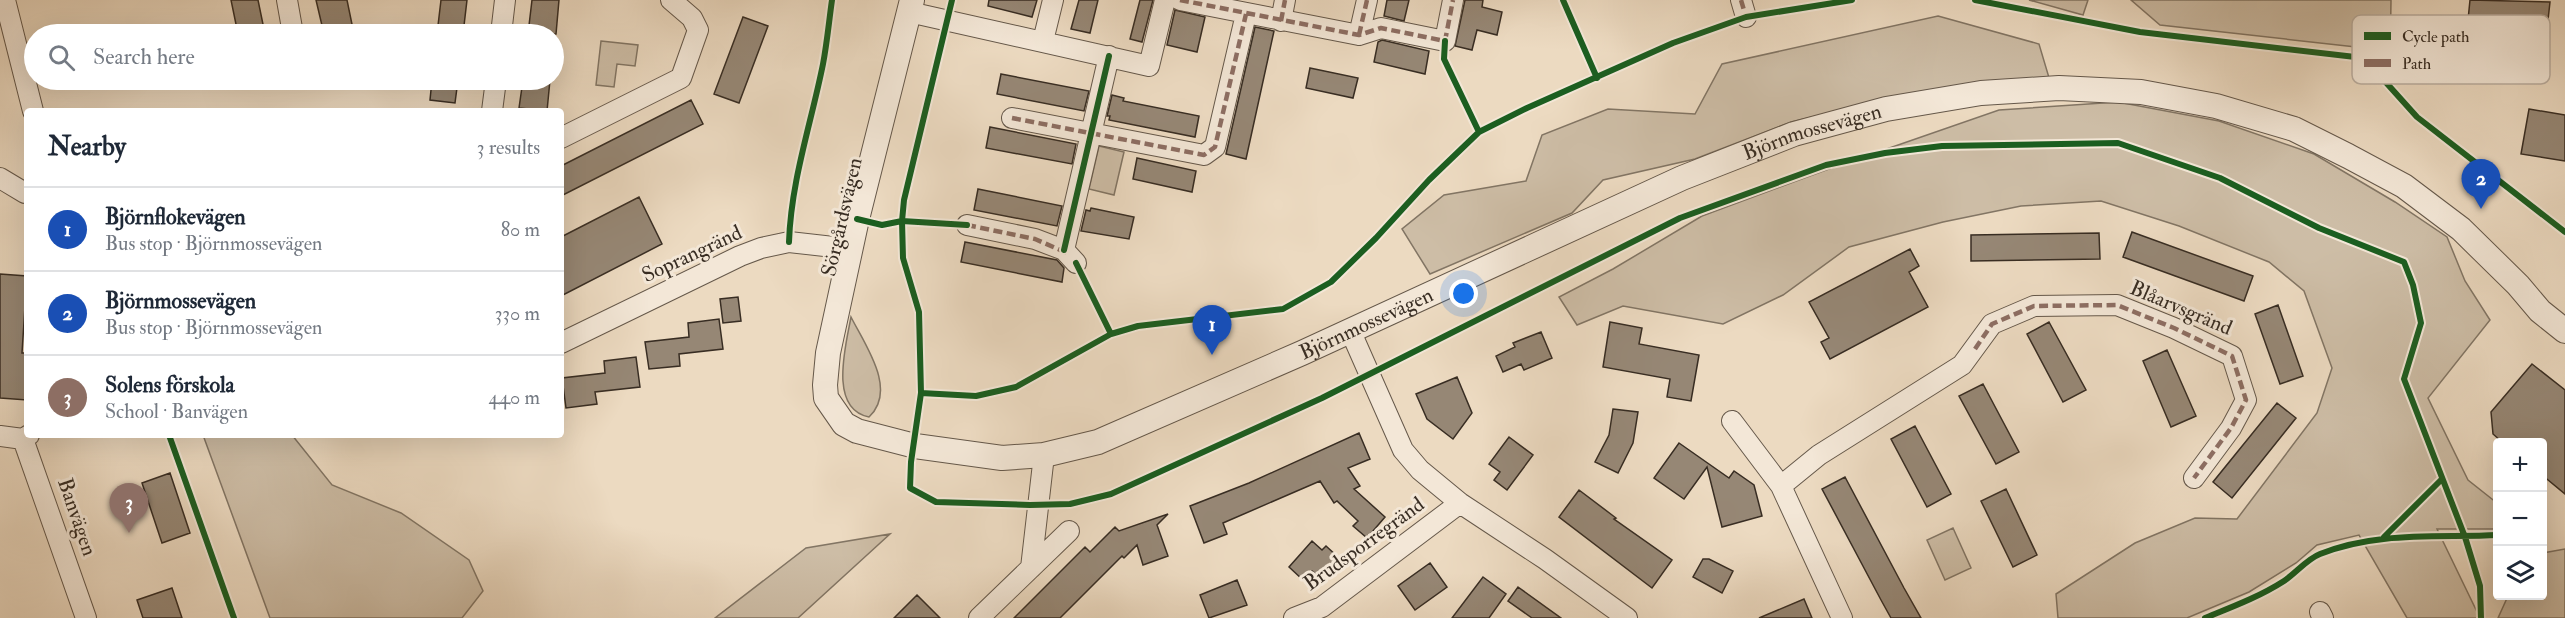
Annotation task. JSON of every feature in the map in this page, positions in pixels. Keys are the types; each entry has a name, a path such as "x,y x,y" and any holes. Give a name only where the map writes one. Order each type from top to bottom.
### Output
{"street":[{"path":"5,0 24,75"},
{"path":"287,0 291,24"},
{"path":"502,24 505,0"},
{"path":"564,136 681,78 698,30 692,18 671,0"},
{"path":"1043,41 1053,0"},
{"name":"Sörgårdsvägen","path":"857,431 844,424 826,398 828,353 910,6 1149,66 1165,0"},
{"path":"1180,0 1359,35 1381,28 1445,42 1453,0"},
{"path":"1281,21 1285,0"},
{"path":"1359,35 1367,0"},
{"path":"1012,118 1204,155 1215,147 1246,14"},
{"path":"967,225 1035,239 1070,256 1091,133 1109,56"},
{"name":"Björnmossevägen","path":"857,431 915,446 1002,458 1044,455 1098,442 1682,178 1794,134 1886,109 1981,93 2059,88 2141,92 2216,106 2294,129 2404,186 2461,229 2518,285 2540,311 2565,331"},
{"path":"28,90 32,108"},
{"path":"492,108 495,90"},
{"path":"0,178 24,192"},
{"name":"Soprangränd","path":"564,343 740,256 761,248 789,242 851,249"},
{"name":"Blåarvsgränd","path":"1781,486 1819,455 1962,365 1992,324 2034,306 2117,306 2174,328 2232,356 2246,400 2231,428 2194,478"},
{"path":"1350,330 1403,450 1420,470 1460,503 1627,618"},
{"path":"1732,421 1781,486 1842,618"},
{"path":"0,436 24,437"},
{"name":"Banvägen","path":"26,438 86,618"},
{"path":"1031,568 1044,455"},
{"name":"Brudsporregränd","path":"1294,618 1322,607 1460,503"},
{"path":"979,618 1069,531"}],"shaded area":[{"path":"2029,0 2088,0 2083,15"},
{"path":"2131,0 2391,0 2391,15 2352,15 2352,47 2160,25"},
{"path":"1938,16 2039,44 2050,81 1913,93 1791,122 1695,159 1603,180 1572,213 1430,274 1402,229 1444,195 1526,181 1542,135 1608,109 1695,114 1722,64"},
{"path":"601,41 638,45 635,66 617,64 614,87 596,85"},
{"path":"2118,102 2219,121 2314,154 2395,202 2447,237 2465,281 2490,320 2428,398 2468,480 2493,500 2493,529 2437,529 2480,618 2407,618 2359,535 2317,545 2296,563 2249,592 2187,618 2058,618 2056,594 2135,543 2195,518 2237,519 2317,413 2332,368 2304,291 2269,262 2179,226 2101,201 2021,206 1943,222 1849,247 1783,295 1723,324 1623,306 1577,325 1559,297 1613,269 1702,216 1999,110"},
{"path":"1099,146 1124,152 1114,195 1089,189"},
{"path":"851,317 876,367 880,381 877,406 869,417 856,412 848,402 844,389 844,359"},
{"path":"204,438 294,438 332,485 401,513 469,560 483,591 462,618 270,618"},
{"path":"1953,528 1971,568 1945,580 1927,540"},
{"path":"890,534 798,618 715,618 806,548"},
{"path":"2565,549 2565,618 2498,618 2506,600 2547,600 2547,552"}],"building":[{"path":"231,0 258,0 263,24 236,24"},
{"path":"316,0 347,0 352,24 322,24"},
{"path":"441,0 467,0 464,24 438,24"},
{"path":"532,0 559,0 557,24 529,24"},
{"path":"989,0 1037,0 1032,17 988,6"},
{"path":"1079,0 1098,0 1090,33 1071,29"},
{"path":"1140,0 1153,0 1142,42 1130,39"},
{"path":"1387,0 1409,0 1404,21 1384,16"},
{"path":"1465,0 1483,0 1482,7 1502,12 1497,35 1477,30 1472,50 1455,46"},
{"path":"2470,0 2550,2 2549,15 2468,15"},
{"path":"1175,10 1205,17 1197,52 1167,45"},
{"path":"743,17 768,26 739,103 714,94"},
{"path":"1255,27 1274,31 1246,159 1226,154"},
{"path":"1382,40 1429,51 1425,74 1374,62 1378,42"},
{"path":"1310,68 1358,78 1353,98 1306,88"},
{"path":"1001,74 1089,91 1084,111 997,94"},
{"path":"431,90 457,90 455,103 430,100"},
{"path":"522,90 549,90 547,108 519,108"},
{"path":"1112,95 1124,98 1123,101 1199,116 1195,137 1109,120 1110,116 1107,116"},
{"path":"691,100 703,124 564,194 564,164"},
{"path":"2529,109 2565,115 2565,161 2521,154"},
{"path":"990,127 1076,144 1072,164 986,148"},
{"path":"1137,158 1196,171 1192,192 1133,179"},
{"path":"978,189 1062,206 1057,226 974,210"},
{"path":"639,197 662,244 564,294 564,235"},
{"path":"1091,208 1134,217 1129,239 1081,231 1086,210 1090,211"},
{"path":"2132,232 2253,276 2244,301 2123,257"},
{"path":"2099,233 2100,259 1971,261 1971,235"},
{"path":"965,242 1057,260 1064,268 1062,282 961,262"},
{"path":"1910,249 1919,266 1909,272 1928,307 1830,359 1821,342 1829,338 1809,302"},
{"path":"0,274 24,276 22,353 24,353 24,400 0,398"},
{"path":"738,297 741,321 723,323 720,299"},
{"path":"2278,305 2303,376 2280,384 2255,314"},
{"path":"719,319 723,349 679,354 680,366 649,369 645,342 689,337 688,323"},
{"path":"1610,322 1642,328 1639,344 1699,355 1691,401 1667,397 1670,379 1603,367"},
{"path":"2049,322 2086,390 2063,402 2027,334"},
{"path":"1541,332 1552,358 1524,370 1521,364 1503,372 1496,356 1515,347 1513,343"},
{"path":"2167,350 2196,416 2171,427 2143,361"},
{"path":"636,357 640,387 595,392 597,404 566,408 564,378 605,373 604,361"},
{"path":"2532,364 2565,390 2565,494 2547,479 2547,438 2498,438 2493,434 2491,412"},
{"path":"1457,377 1472,413 1453,439 1427,419 1416,394"},
{"path":"1983,384 2019,452 1996,464 1959,396"},
{"path":"2277,403 2296,418 2232,498 2213,482"},
{"path":"1613,409 1638,412 1633,443 1618,473 1595,462 1609,435"},
{"path":"1915,426 1951,494 1927,507 1891,439"},
{"path":"1359,433 1370,459 1348,468 1360,486 1354,489 1385,517 1367,538 1353,526 1358,521 1337,501 1334,503 1320,481 1223,523 1227,534 1204,543 1190,506 1249,483"},
{"path":"1509,437 1533,455 1507,490 1494,480 1500,472 1489,464"},
{"path":"1679,443 1729,478 1734,471 1754,485 1762,516 1722,527 1707,467 1684,499 1654,478"},
{"path":"170,473 190,533 162,543 142,483"},
{"path":"1845,477 1921,618 1891,618 1881,600 1822,489"},
{"path":"2006,489 2037,555 2013,567 1981,501"},
{"path":"1579,490 1616,518 1614,519 1672,560 1652,588 1559,517"},
{"path":"1168,514 1157,525 1168,556 1143,565 1137,545 1124,558 1122,556 1060,618 1014,618 1085,547 1090,552 1115,527 1119,531"},
{"path":"1312,541 1322,550 1326,546 1338,557 1320,577 1312,571 1303,580 1289,567"},
{"path":"1703,559 1709,559 1733,571 1722,593 1693,577"},
{"path":"1430,563 1447,587 1415,610 1398,586"},
{"path":"1483,577 1506,594 1489,618 1452,618"},
{"path":"1237,580 1247,605 1209,618 1200,595"},
{"path":"1518,587 1561,618 1532,618 1508,601"},
{"path":"172,588 182,618 143,618 137,600"},
{"path":"917,595 940,618 894,618"},
{"path":"1804,599 1812,618 1759,618"}],"marked path":[{"path":"1180,0 1359,35 1381,28 1445,41 1453,0"},
{"path":"1281,21 1285,0"},
{"path":"1359,35 1367,0"},
{"path":"1741,0 1746,17"},
{"path":"1012,118 1204,155 1215,147 1246,14"},
{"path":"967,225 1035,239 1067,253"},
{"path":"1975,349 1992,324 2034,306 2117,305 2174,328 2232,356 2246,400 2231,428 2194,478"}],"cycle path":[{"path":"789,242 793,197 823,64 832,0"},
{"path":"952,0 904,200 902,221 903,258 919,312 921,393 911,462 910,488 936,502 1070,504 1111,494 1322,398 1680,218 1826,165 1885,153 1942,146 2118,143 2220,178 2319,228 2404,262 2413,285 2421,323 2404,379 2465,537 2480,586 2481,618"},
{"path":"1563,0 1597,78"},
{"path":"921,393 976,396 1016,387 1111,334 1138,326 1283,309 1331,282 1376,238 1429,180 1479,132 1673,43 1746,17 1852,0"},
{"path":"1975,0 2140,32 2352,57"},
{"path":"1445,41 1444,59 1479,132"},
{"path":"1064,250 1109,56"},
{"path":"2387,84 2417,117 2565,232"},
{"path":"857,219 882,225 902,221 967,225"},
{"path":"1076,263 1111,334"},
{"path":"170,438 234,618"},
{"path":"2384,537 2442,479"},
{"path":"2205,618 2265,592 2284,581 2315,556 2342,547 2408,537 2493,535"}],"place":[{"name":"Björnmossevägen","path":"2481,209"},
{"name":"Björnflokevägen","path":"1212,355"},
{"name":"Solens förskola","path":"129,533"}]}
